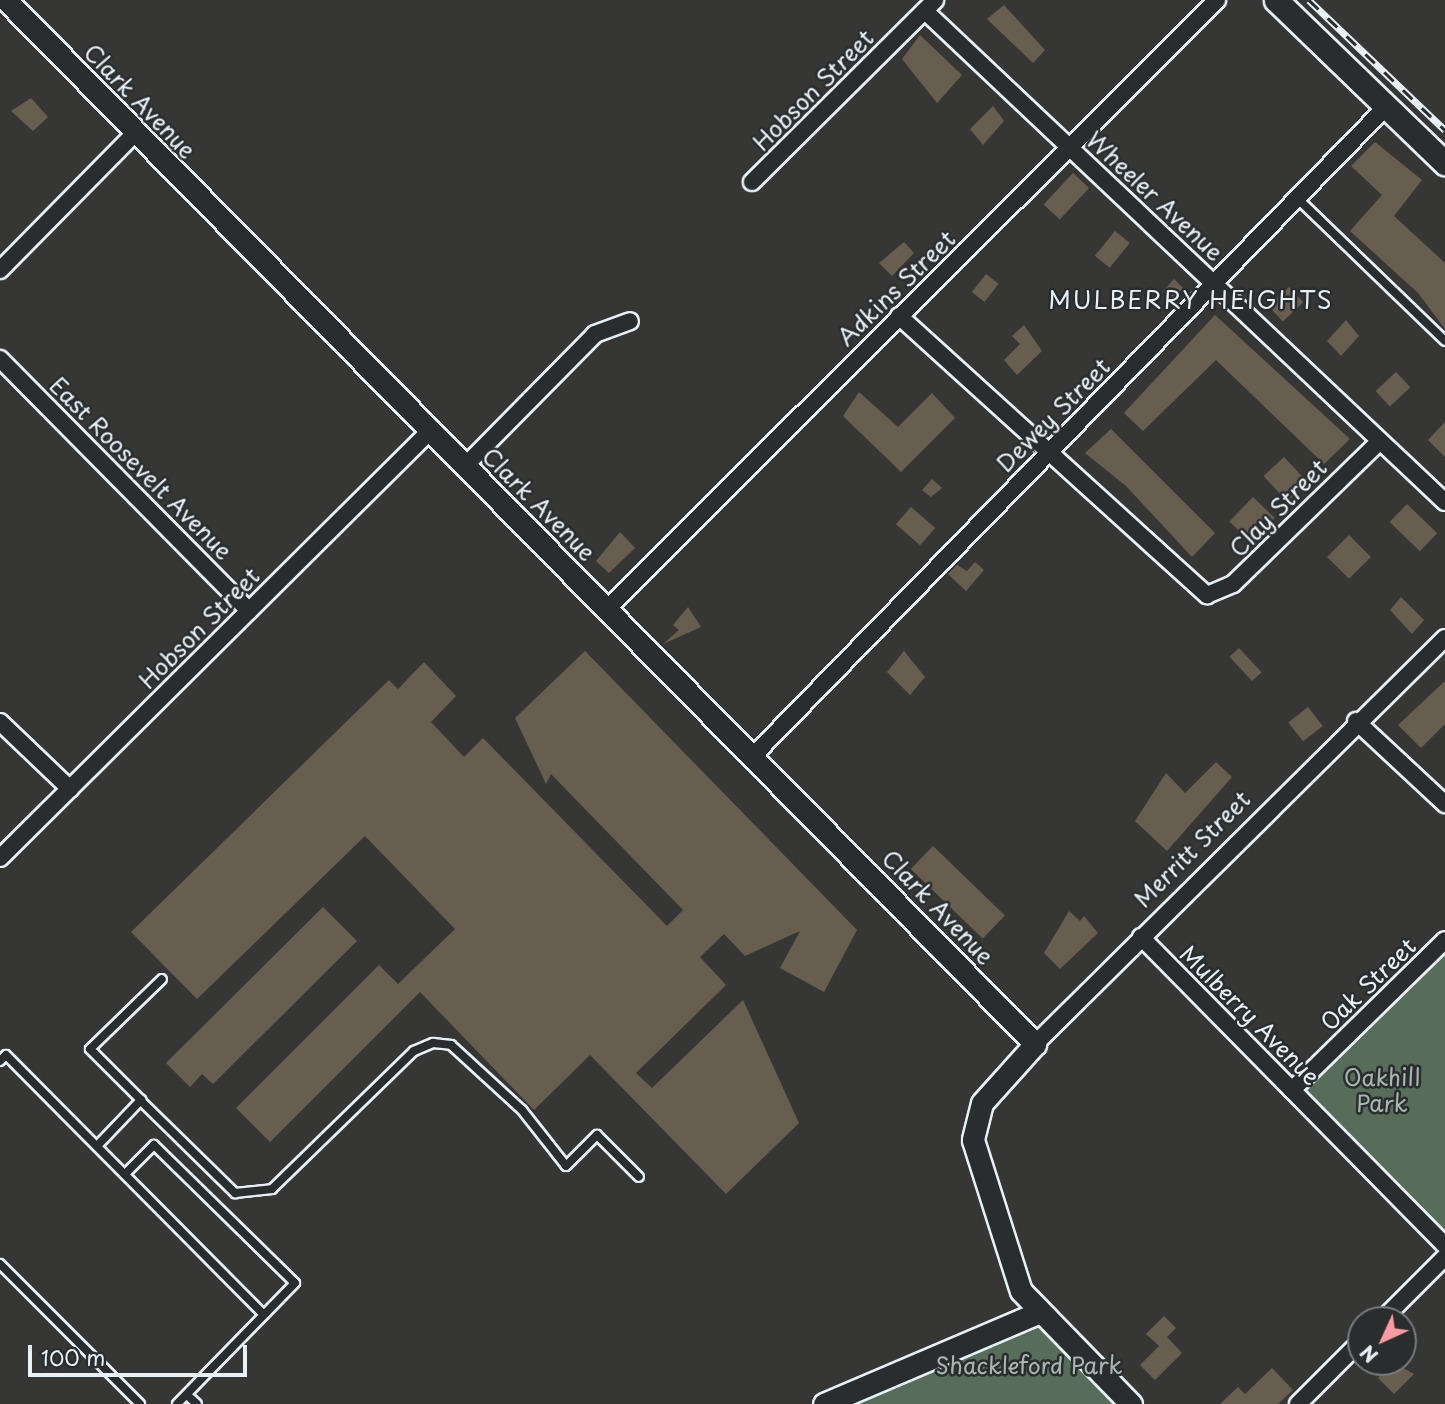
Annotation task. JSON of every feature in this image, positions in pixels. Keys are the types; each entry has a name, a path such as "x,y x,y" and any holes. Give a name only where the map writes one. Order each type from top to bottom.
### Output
{"main road":[{"path":"1276,0 1445,163"}],"street":[{"name":"Clark Avenue","path":"6,0 1035,1044"},
{"name":"Adkins Street","path":"607,609 1217,0"},
{"name":"Wheeler Avenue","path":"930,5 1070,148 1216,282 1445,502"},
{"name":"Hobson Street","path":"752,182 930,5"},
{"name":"Dewey Street","path":"753,756 1044,452 1216,282 1386,107"},
{"path":"0,270 135,133"},
{"path":"899,316 1044,452"},
{"path":"465,466 596,334 630,321"},
{"name":"East Roosevelt Avenue","path":"0,359 249,611"},
{"name":"Hobson Street","path":"0,858 430,431"},
{"name":"Clay Street","path":"1044,452 1202,593 1220,593 1233,584 1380,441"},
{"name":"Merritt Street","path":"1037,1312 1017,1280 973,1140 982,1102 1035,1044 1356,721 1445,638"},
{"path":"1356,721 1445,804"},
{"path":"0,722 69,789"},
{"name":"Mulberry Avenue","path":"1141,937 1445,1245"},
{"name":"Oak Street","path":"1292,1090 1445,940"},
{"path":"1396,1306 1445,1256"},
{"path":"824,1404 1037,1312 1131,1404"},
{"path":"1298,1404 1347,1355"}],"lane":[{"path":"1298,199 1445,341"},
{"path":"162,978 90,1049 235,1193 272,1189 414,1051 433,1043 451,1045 522,1110 566,1166 597,1135 639,1177"},
{"path":"0,1061 6,1055 264,1315"},
{"path":"97,1146 141,1101"},
{"path":"125,1174 154,1145 295,1283 177,1404"},
{"path":"0,1264 140,1404"},
{"path":"187,1395 197,1404"}],"green space":[{"name":"Oakhill Park","path":"1445,944 1445,1243 1294,1090"},
{"name":"Shackleford Park","path":"1036,1316 1126,1404 831,1404"}],"building":[{"path":"1004,5 1045,50 1033,63 987,19"},
{"path":"920,35 962,75 937,103 902,59"},
{"path":"31,98 48,117 33,131 11,111"},
{"path":"993,106 1004,121 983,145 970,129"},
{"path":"1375,142 1422,180 1394,216 1445,263 1445,329 1418,293 1350,231 1382,195 1351,166"},
{"path":"1073,173 1089,188 1060,219 1044,204"},
{"path":"1115,231 1130,243 1110,268 1095,256"},
{"path":"904,242 914,253 892,276 879,263"},
{"path":"986,274 999,284 984,302 972,292"},
{"path":"1174,279 1183,288 1170,304 1164,290"},
{"path":"1289,287 1303,302 1283,321 1269,306"},
{"path":"1215,315 1350,439 1324,464 1216,360 1143,431 1124,413"},
{"path":"1346,320 1359,336 1341,356 1327,341"},
{"path":"1024,325 1042,351 1017,375 1004,360 1020,344 1012,336"},
{"path":"1396,372 1410,387 1390,406 1376,391"},
{"path":"859,392 898,427 932,393 955,418 901,472 843,416"},
{"path":"1445,422 1445,457 1428,440"},
{"path":"1111,429 1215,533 1192,557 1126,486 1085,453"},
{"path":"1284,457 1308,483 1287,502 1264,476"},
{"path":"932,479 942,488 931,497 922,490"},
{"path":"1253,497 1275,518 1251,542 1229,521"},
{"path":"1407,504 1437,533 1420,551 1390,522"},
{"path":"911,507 935,528 920,545 896,524"},
{"path":"620,532 635,548 609,573 596,561"},
{"path":"1349,535 1371,557 1349,579 1327,557"},
{"path":"975,562 984,570 966,591 948,574 957,565 967,571"},
{"path":"1401,597 1424,620 1412,634 1390,610"},
{"path":"688,607 701,627 663,644 679,630 673,625"},
{"path":"1239,648 1262,672 1252,681 1229,657"},
{"path":"585,651 857,930 824,992 780,968 800,931 745,956 724,934 700,957 726,985 636,1073 652,1088 743,1000 799,1123 726,1194 590,1055 534,1110 420,992 270,1142 236,1108 379,965 398,984 455,929 365,836 197,999 131,932 389,680 398,689 424,662 456,696 431,722 464,757 483,738 667,926 683,910 551,774 546,784 515,718"},
{"path":"904,651 925,677 910,695 887,672"},
{"path":"1445,681 1445,724 1421,748 1398,725"},
{"path":"1308,707 1323,726 1303,741 1288,722"},
{"path":"1216,762 1232,777 1167,851 1135,821 1166,773 1185,793"},
{"path":"933,846 1005,915 983,938 911,869"},
{"path":"323,907 357,941 213,1084 202,1074 190,1087 166,1063"},
{"path":"1069,911 1080,921 1084,916 1098,933 1060,969 1044,953"},
{"path":"1164,1316 1176,1328 1167,1337 1182,1353 1155,1380 1140,1365 1159,1346 1146,1334"},
{"path":"1272,1368 1293,1390 1278,1404 1220,1404 1238,1387 1245,1394"},
{"path":"1380,1376 1412,1376 1394,1394 1378,1378"}],"railway":[{"path":"1309,0 1445,130"}],"district":[{"name":"MULBERRY HEIGHTS","path":"1191,300"}]}
